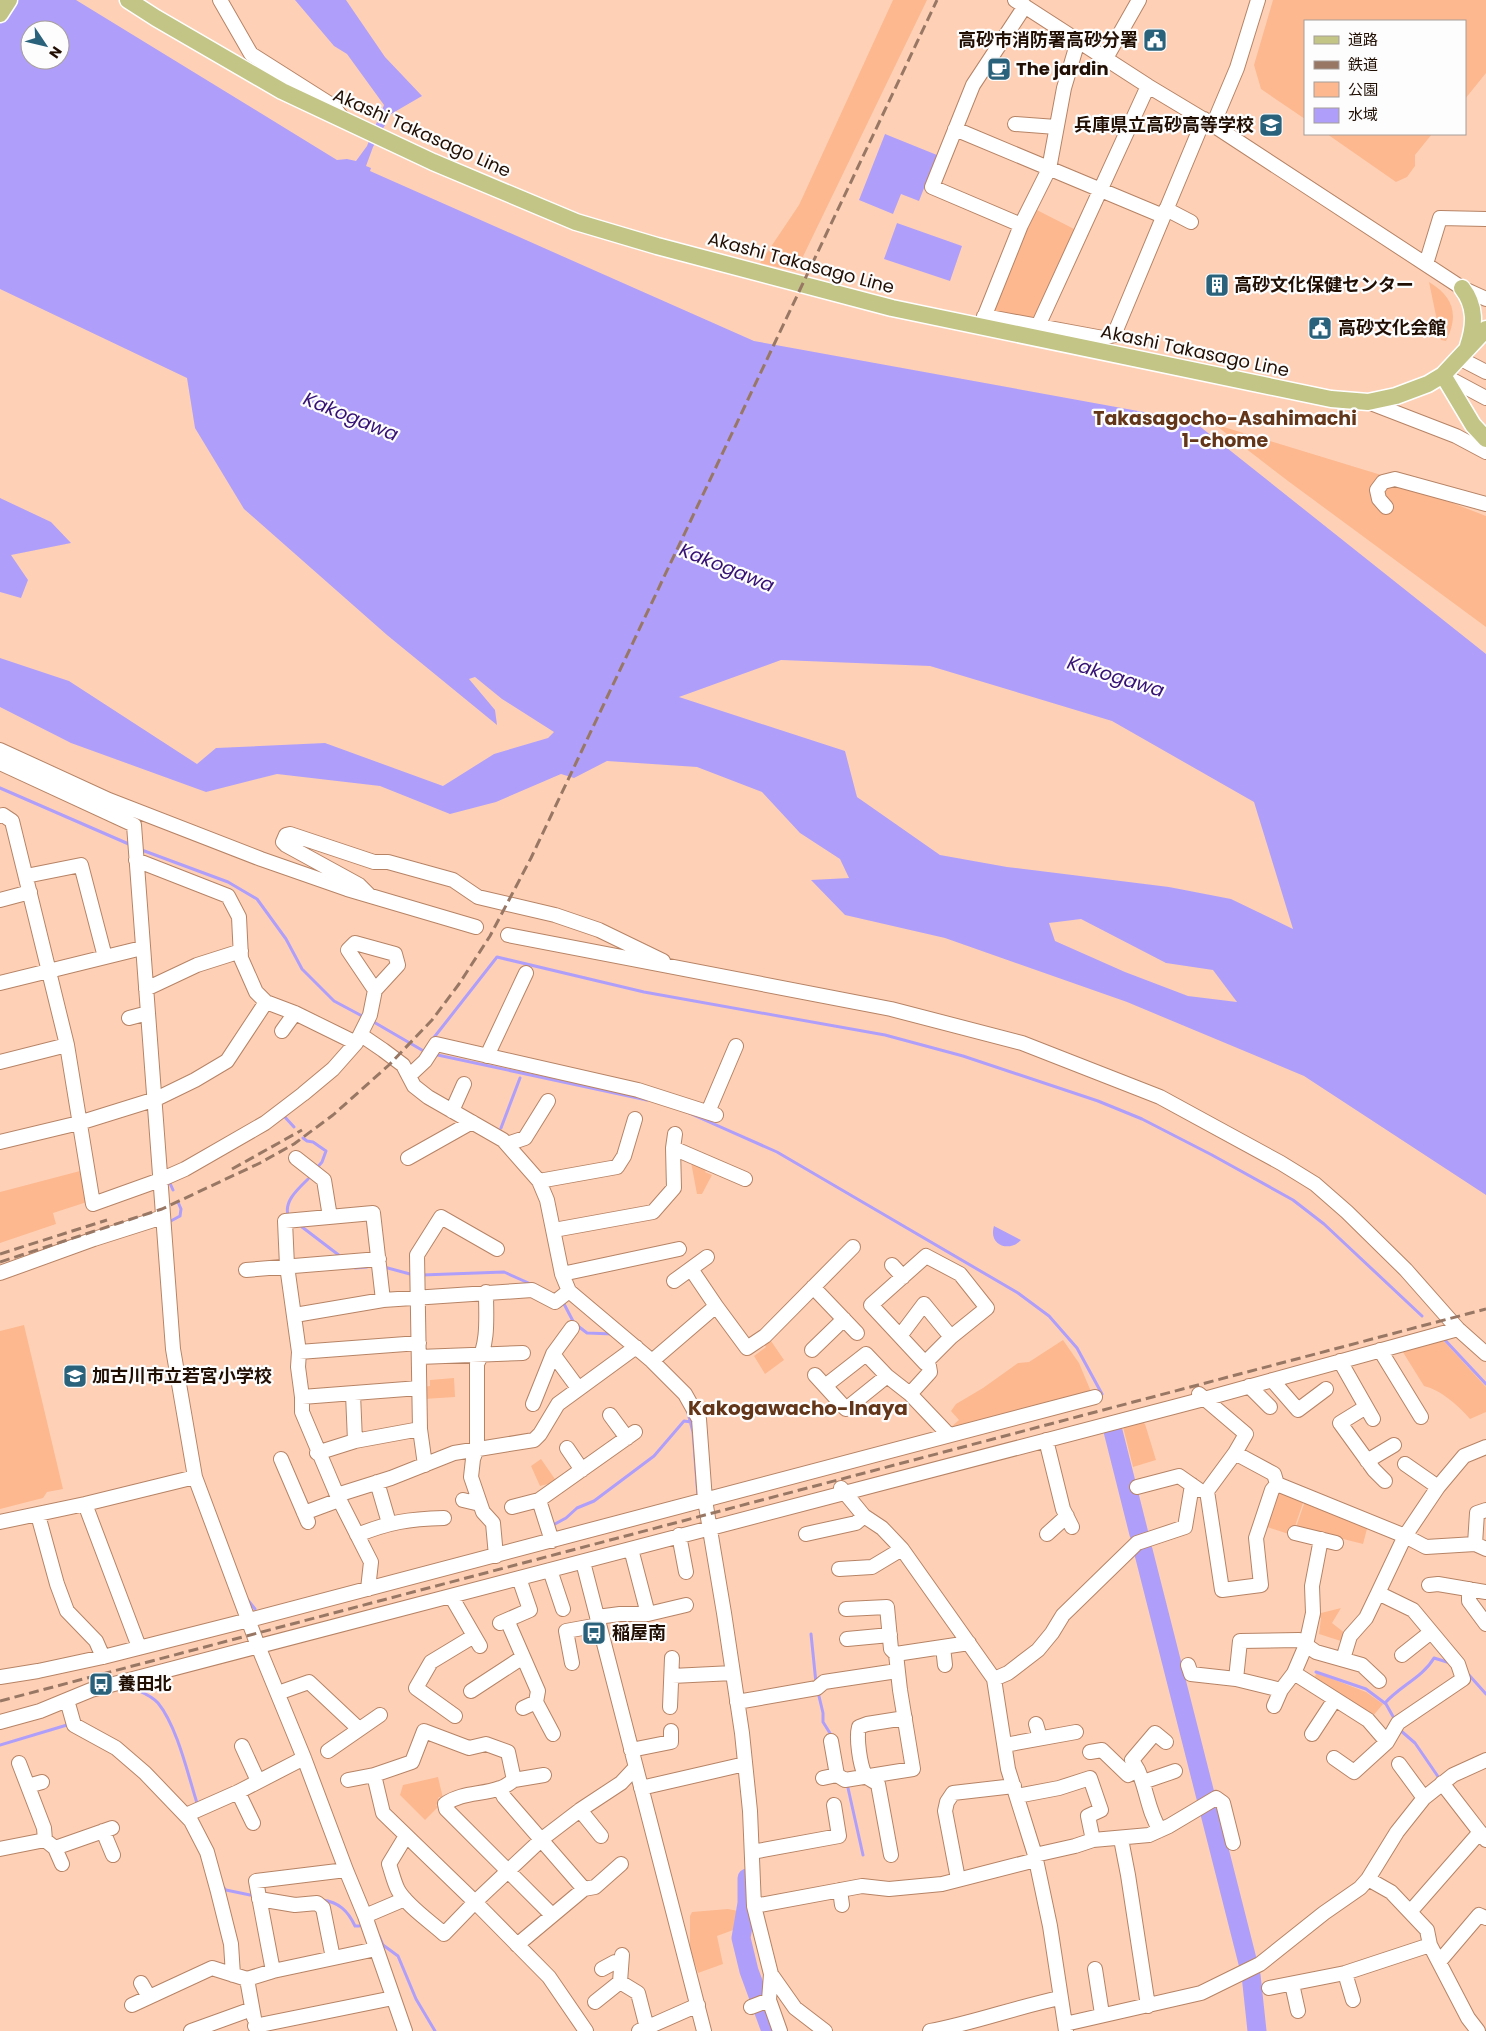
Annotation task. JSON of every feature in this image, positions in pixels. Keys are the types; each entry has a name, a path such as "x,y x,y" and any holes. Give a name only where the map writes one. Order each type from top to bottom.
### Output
{"main road":[{"path":"0,14 9,0"},
{"name":"Akashi Takasago Line","path":"128,0 282,91 433,162 576,222 657,246 892,308 982,322 1331,399 1368,402 1412,391 1443,375 1486,329"},
{"path":"1462,288 1472,304 1474,323 1463,353"},
{"path":"1443,375 1473,426 1486,439"}],"street":[{"path":"220,0 251,54 333,106 344,120"},
{"path":"1106,58 1138,0"},
{"path":"1078,40 1064,88 1049,169 1021,225 982,322 1038,326 1103,338 1114,335 1164,213 1237,68 1258,0"},
{"path":"1021,225 932,186 973,85 1020,3 1148,86 1209,122 1462,288 1486,299"},
{"path":"1038,326 1148,86"},
{"path":"1015,124 1056,127"},
{"path":"955,129 1049,169 1191,222"},
{"path":"1426,264 1440,218 1486,219"},
{"path":"1463,353 1486,372"},
{"path":"1443,375 1486,398"},
{"path":"1368,402 1456,436 1486,452"},
{"path":"1386,507 1379,499 1377,490 1383,482 1394,479 1486,504"},
{"path":"0,750 109,800 261,859 369,895 476,927"},
{"path":"0,763 134,825 142,948 156,1099 160,1180 173,1349 195,1477 258,1646 304,1758 365,1916 405,2031"},
{"path":"0,816 3,815 12,820 68,1045 79,1123 94,1204 185,1169 265,1123 333,1069 363,1030 375,990"},
{"path":"369,895 360,886 283,842 286,835 290,834 374,862 388,862 452,880 478,897 555,915 599,930 682,970"},
{"path":"136,860 228,896 239,917 242,958 256,992 266,1002 295,1013 363,1030 383,1050 403,1065 414,1086 428,1097 507,1144 539,1181 547,1200 562,1274 569,1291 632,1350 652,1361 685,1394 699,1419 705,1500 738,1702 750,1811 754,1906 771,1974 769,2000 780,2031"},
{"path":"26,876 80,865 105,957"},
{"path":"0,900 30,892"},
{"path":"508,936 892,1009 1012,1041 1160,1097 1315,1184 1348,1212 1406,1270 1458,1329 1486,1354"},
{"path":"0,983 142,948"},
{"path":"146,989 197,965 241,951"},
{"path":"487,1056 508,1023 526,980"},
{"path":"0,1142 79,1123 156,1099 195,1080 227,1061 266,1002"},
{"path":"129,1018 148,1013"},
{"path":"282,1031 295,1013"},
{"path":"409,1076 436,1044 638,1090 712,1114 736,1046"},
{"path":"0,1062 68,1045"},
{"path":"452,1111 464,1084"},
{"path":"507,1144 525,1138 542,1105"},
{"path":"408,1158 424,1143 472,1122"},
{"path":"539,1181 617,1167 624,1156 630,1124"},
{"path":"554,1230 653,1212 674,1188 674,1141 744,1179"},
{"path":"296,1158 324,1180 330,1217"},
{"path":"368,1589 371,1562 317,1453 302,1412 298,1367 299,1352 287,1266 285,1221 373,1213 384,1300"},
{"path":"0,1273 94,1239 163,1217"},
{"path":"425,1465 420,1429 417,1254 441,1217 472,1242 497,1249"},
{"path":"691,1269 747,1348 765,1336 853,1247"},
{"path":"562,1274 679,1249"},
{"path":"910,1394 930,1372 929,1366 925,1363 871,1305 926,1256 960,1274 987,1308 951,1336 925,1363"},
{"path":"674,1281 707,1257"},
{"path":"246,1270 379,1259"},
{"path":"892,1265 903,1277"},
{"path":"813,1288 857,1333"},
{"path":"295,1315 384,1300 486,1292 532,1290 555,1302 569,1291"},
{"path":"486,1292 486,1338 483,1354 478,1364 477,1448 473,1459 471,1477 483,1512 493,1523 496,1556"},
{"path":"900,1336 924,1304 951,1336"},
{"path":"652,1361 716,1306"},
{"path":"812,1350 844,1319"},
{"path":"533,1404 553,1354 572,1328"},
{"path":"0,1722 40,1711 91,1690 584,1562 843,1490 1046,1440 1201,1396 1249,1386 1458,1329"},
{"path":"299,1352 419,1350 483,1354 523,1353"},
{"path":"281,1459 296,1481 306,1517 338,1497 454,1453 534,1440 540,1434 558,1404 632,1350"},
{"path":"1380,1350 1421,1417"},
{"path":"553,1354 578,1388"},
{"path":"826,1386 866,1354 887,1376 910,1394 949,1435"},
{"path":"1340,1361 1370,1413 1340,1423 1367,1461 1385,1481"},
{"path":"815,1375 846,1409 887,1376"},
{"path":"1272,1380 1298,1410 1326,1389"},
{"path":"1249,1386 1270,1407"},
{"path":"302,1397 419,1388"},
{"path":"352,1394 355,1442"},
{"path":"1201,1396 1246,1434 1207,1492 1222,1590 1262,1585 1256,1538 1272,1490 1277,1484"},
{"path":"0,1677 104,1657 1095,1398"},
{"path":"512,1507 539,1500 631,1435 610,1415"},
{"path":"317,1453 355,1442 420,1429"},
{"path":"1046,1440 1063,1509 1070,1521 1047,1534"},
{"path":"1367,1461 1394,1445"},
{"path":"1343,1659 1350,1636 1366,1618 1405,1536 1438,1488 1464,1456 1486,1447"},
{"path":"567,1448 582,1470"},
{"path":"1234,1453 1274,1474 1277,1484"},
{"path":"1405,1464 1438,1488"},
{"path":"1138,1487 1160,1476 1179,1476 1199,1490 1207,1492"},
{"path":"0,1522 38,1515 195,1477"},
{"path":"377,1482 389,1523"},
{"path":"1277,1484 1405,1536 1426,1547 1481,1546 1478,1512 1486,1510"},
{"path":"994,1679 1008,1673 1038,1650 1070,1608 1137,1544 1184,1526 1192,1485"},
{"path":"843,1490 864,1516 882,1528 902,1549 994,1679 1008,1768 1035,1858 1050,1926 1065,2027 1102,2014 1148,2006 1201,1993 1260,1964 1324,1913 1360,1888 1368,1879 1397,1832 1424,1798 1453,1775 1486,1760"},
{"path":"463,1500 480,1504"},
{"path":"539,1500 552,1541"},
{"path":"85,1504 139,1647"},
{"path":"357,1535 389,1523 430,1512 444,1518"},
{"path":"38,1515 57,1584 67,1611 96,1641 104,1657"},
{"path":"806,1534 821,1526 856,1523 864,1516"},
{"path":"1295,1533 1336,1543"},
{"path":"679,1535 686,1572"},
{"path":"1274,1706 1281,1690 1294,1673 1306,1645 1313,1613 1312,1586 1321,1539"},
{"path":"631,1549 648,1614"},
{"path":"839,1569 855,1563 872,1566 902,1549"},
{"path":"584,1562 704,2031"},
{"path":"550,1570 563,1609"},
{"path":"519,1578 532,1615 503,1622 524,1657 538,1692 530,1705 553,1734"},
{"path":"1435,1581 1486,1592"},
{"path":"1469,1589 1469,1601 1486,1624"},
{"path":"1334,1758 1358,1775 1387,1742 1398,1723 1421,1700 1463,1679 1458,1664 1413,1610 1378,1593"},
{"path":"451,1596 477,1641 431,1662 416,1688 455,1716"},
{"path":"572,1662 566,1631 620,1614 648,1614 686,1605"},
{"path":"823,1778 837,1775 846,1780 913,1769 896,1654 891,1649 887,1607 855,1612"},
{"path":"1402,1655 1432,1632"},
{"path":"847,1639 890,1635"},
{"path":"1236,1679 1240,1641 1299,1640 1316,1652 1362,1665 1379,1681"},
{"path":"896,1654 916,1647 943,1647 969,1643"},
{"path":"943,1647 945,1665"},
{"path":"470,1691 492,1684 524,1657"},
{"path":"670,1707 672,1658"},
{"path":"1188,1665 1191,1674 1236,1679 1281,1690"},
{"path":"738,1702 816,1688 824,1682 897,1671"},
{"path":"672,1676 733,1673"},
{"path":"1294,1673 1368,1720 1387,1742"},
{"path":"278,1693 309,1682 360,1729"},
{"path":"1312,1734 1335,1699"},
{"path":"67,1700 74,1725 116,1748 145,1773 191,1821 207,1852 231,1944 233,1975"},
{"path":"328,1751 380,1714"},
{"path":"887,1854 891,1820 878,1784 866,1777 857,1735 859,1727 904,1718"},
{"path":"348,1780 374,1775 412,1762 424,1731 469,1748 486,1744 508,1752 514,1780"},
{"path":"631,1750 671,1742 671,1731"},
{"path":"1005,1745 1038,1731 1076,1732"},
{"path":"1160,1830 1153,1820 1140,1776 1132,1760 1155,1733 1166,1742"},
{"path":"831,1741 837,1775"},
{"path":"242,1746 258,1781"},
{"path":"1090,1752 1102,1750 1128,1775 1140,1776 1175,1771"},
{"path":"186,1815 238,1792 304,1758"},
{"path":"19,1763 50,1844 62,1864"},
{"path":"641,1788 745,1764"},
{"path":"1399,1764 1424,1798"},
{"path":"406,1836 389,1864 399,1891 405,1899 444,1934 542,1839 580,1810 621,1783 636,1767"},
{"path":"374,1775 383,1813 549,1977 586,2031"},
{"path":"544,1775 514,1780 500,1789 463,1796 445,1804 446,1809 552,1915"},
{"path":"958,1880 945,1811 947,1802 953,1793 1060,1788 1090,1778 1101,1810 1088,1816 1092,1840"},
{"path":"28,1786 42,1782"},
{"path":"1410,1912 1483,1836 1442,1783"},
{"path":"500,1789 504,1797 584,1889"},
{"path":"238,1792 253,1823"},
{"path":"754,1906 862,1886 889,1889 942,1884 1092,1840 1121,1839 1149,1835 1216,1798 1223,1803 1233,1843"},
{"path":"752,1852 809,1848 838,1836 834,1805"},
{"path":"580,1810 600,1836"},
{"path":"0,1849 50,1844 107,1829 113,1855"},
{"path":"1121,1839 1148,2006"},
{"path":"517,1945 584,1889 595,1886 620,1864"},
{"path":"273,1971 256,1881 346,1870"},
{"path":"1368,1879 1391,1892 1427,1930 1430,1945 1474,2015 1478,2031"},
{"path":"840,1890 842,1905"},
{"path":"259,1899 295,1905 317,1903 323,1908 333,1958"},
{"path":"365,1916 405,1899"},
{"path":"1440,1962 1479,1915 1486,1918"},
{"path":"1269,1988 1345,1973 1430,1945"},
{"path":"132,2005 212,1968 247,1979 273,1971 376,1949"},
{"path":"595,2002 620,1982 622,1959 602,1969"},
{"path":"1095,1968 1102,2014"},
{"path":"1345,1973 1353,2000"},
{"path":"771,1974 795,2008 825,2031"},
{"path":"247,1979 255,2028 393,1998"},
{"path":"620,1982 638,1993 643,2029 698,2005"},
{"path":"141,1983 149,1997"},
{"path":"1292,1984 1298,2011"},
{"path":"930,2031 1060,1998"},
{"path":"751,2007 769,2000"},
{"path":"191,2031 252,2009"}],"green space":[{"path":"893,0 927,0 796,271 760,263 799,205"},
{"path":"1273,0 1486,0 1486,73 1466,98 1466,20 1304,20 1304,118 1261,89 1254,65"},
{"path":"1328,135 1431,135 1415,155 1415,166 1407,177 1396,182"},
{"path":"1033,208 1076,230 1035,317 1029,319 991,314"},
{"path":"1429,282 1444,294 1452,307 1452,323 1446,341 1441,340"},
{"path":"1214,424 1378,474 1486,516 1486,627 1288,481"},
{"path":"691,1162 706,1169 705,1172 712,1175 702,1194 697,1194"},
{"path":"80,1171 87,1202 53,1213 56,1224 0,1243 0,1192"},
{"path":"24,1325 63,1489 47,1492 43,1498 0,1509 0,1331"},
{"path":"769,1338 784,1360 765,1374 754,1356 766,1347 763,1343"},
{"path":"1442,1339 1486,1387 1486,1412 1470,1419 1449,1399 1437,1391 1424,1386 1401,1349"},
{"path":"1063,1340 1079,1363 1092,1394 950,1428 959,1420 951,1411 956,1404 983,1388 1018,1363 1029,1362"},
{"path":"454,1378 455,1397 424,1399 423,1387 430,1386 430,1380"},
{"path":"1142,1422 1145,1424 1156,1460 1133,1467 1123,1427"},
{"path":"541,1459 557,1482 549,1488 548,1484 540,1486 531,1466"},
{"path":"1281,1490 1304,1500 1292,1535 1264,1526 1276,1492"},
{"path":"1305,1501 1368,1525 1363,1544 1296,1527"},
{"path":"1341,1608 1332,1623 1346,1634 1344,1642 1319,1634 1321,1618 1316,1617 1317,1614"},
{"path":"1317,1673 1366,1692 1383,1704 1372,1717 1313,1679"},
{"path":"438,1777 443,1798 439,1797 440,1802 436,1805 438,1807 425,1820 400,1795 403,1785"},
{"path":"728,1909 743,1912 744,1926 717,1936 723,1964 698,1973 690,1948 690,1916 692,1912"}],"water":[{"name":"Kakogawa","path":"0,0 76,0 337,160 347,159 356,161 367,146 384,105 347,54 334,46 295,0 346,0 385,57 422,96 391,114 373,147 366,166 371,168 370,171 754,341 1193,421 1486,654 1486,1195 1304,1076 1127,1002 945,938 845,915 811,880 849,878 840,859 800,833 762,792 697,767 607,761 574,778 561,774 496,802 450,814 380,786 277,774 206,792 71,743 0,707 0,658 69,681 197,764 216,748 325,743 443,786 494,754 548,738 554,732 502,699 475,677 469,679 495,710 497,725 387,635 244,509 195,428 187,378 0,289","holes":["781,660 930,666 1112,721 1254,802 1293,929 1231,899 1169,887 1007,867 940,855 857,797 845,751 679,697","1081,919 1166,963 1213,970 1237,1002 1188,996 1125,972 1055,941 1049,923"]},
{"path":"885,134 937,155 919,201 901,194 893,214 859,200"},
{"path":"897,223 962,246 950,281 884,259"},
{"path":"0,498 51,522 71,543 11,555 28,580 21,598 0,592"},
{"path":"994,1226 1021,1240 1011,1246 1001,1245 994,1238"}],"waterway":[{"path":"0,788 131,845"},
{"path":"139,849 228,882 257,899 286,939 302,969 334,1001 364,1017"},
{"path":"432,1040 497,957 644,992 885,1035 963,1056 1098,1101 1142,1119 1293,1200 1324,1224 1422,1316"},
{"path":"372,1021 427,1053"},
{"path":"433,1054 647,1100"},
{"path":"501,1128 520,1078"},
{"path":"689,1113 777,1152 1018,1293 1049,1316 1077,1348 1102,1394"},
{"path":"283,1115 294,1127"},
{"path":"303,1138 326,1151 322,1162 316,1169"},
{"path":"288,1215 287,1210 290,1200 308,1179"},
{"path":"169,1181 173,1190"},
{"path":"170,1225 169,1222 180,1216 181,1209 178,1202"},
{"path":"302,1227 340,1256"},
{"path":"355,1268 367,1267"},
{"path":"384,1267 410,1274"},
{"path":"422,1275 504,1272 533,1285"},
{"path":"563,1302 574,1323 587,1333 613,1334"},
{"path":"1444,1339 1486,1384"},
{"path":"688,1413 693,1432 698,1497"},
{"path":"553,1525 566,1518 577,1508 594,1501 654,1456 684,1421 691,1422"},
{"path":"1113,1431 1139,1534"},
{"path":"1143,1550 1251,1975 1257,2031"},
{"path":"247,1599 255,1609"},
{"path":"811,1634 816,1683"},
{"path":"1385,1703 1397,1691 1424,1671 1434,1658 1447,1662"},
{"path":"1316,1672 1366,1689 1386,1704 1395,1720"},
{"path":"1469,1675 1486,1694"},
{"path":"131,1687 152,1698 165,1713 181,1751 197,1803"},
{"path":"818,1692 823,1722 833,1738"},
{"path":"0,1745 67,1725"},
{"path":"1400,1730 1415,1743 1439,1778"},
{"path":"848,1788 863,1855"},
{"path":"747,1878 747,1903 741,1938 749,1971 771,2031"},
{"path":"222,1886 226,1890 250,1895"},
{"path":"322,1900 338,1905 346,1912 355,1926 359,1926"},
{"path":"379,1936 383,1945 398,1956 416,1999 435,2031"}],"railway":[{"path":"0,1262 162,1209 260,1163 294,1144 333,1115 389,1065 432,1020 459,984 490,936 531,858 937,0"},
{"path":"232,1169 302,1130"},
{"path":"0,1254 107,1220"},
{"path":"0,1701 1486,1309"}],"place":[{"name":"高砂市消防署高砂分署","path":"1155,40"},
{"name":"The jardin","path":"999,69"},
{"name":"兵庫県立高砂高等学校","path":"1271,125"},
{"name":"高砂文化保健センター","path":"1217,285"},
{"name":"高砂文化会館","path":"1320,328"},
{"name":"加古川市立若宮小学校","path":"75,1376"},
{"name":"稲屋南","path":"594,1633"},
{"name":"養田北","path":"101,1684"}],"district":[{"name":"Takasagocho-Asahimachi 1-chome","path":"1225,429"},
{"name":"Kakogawacho-Inaya","path":"798,1408"}]}
